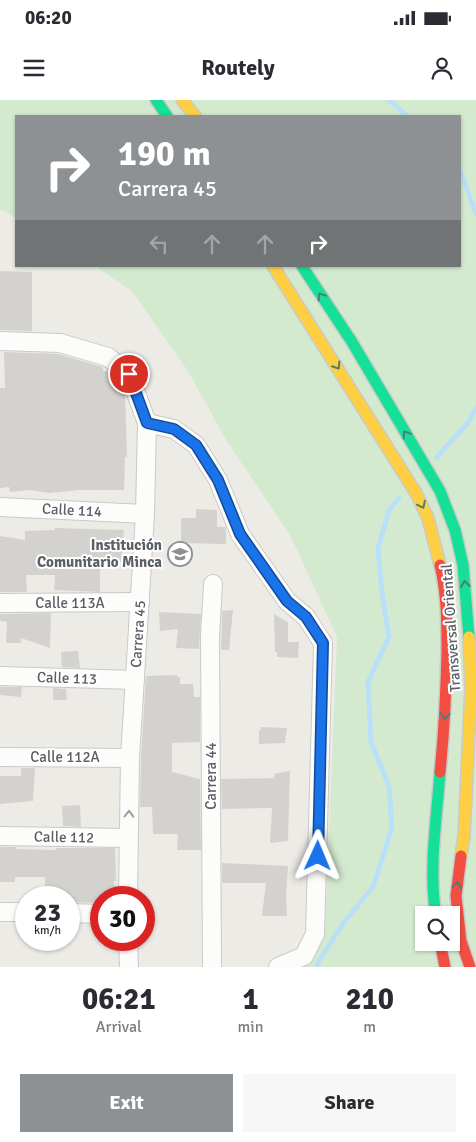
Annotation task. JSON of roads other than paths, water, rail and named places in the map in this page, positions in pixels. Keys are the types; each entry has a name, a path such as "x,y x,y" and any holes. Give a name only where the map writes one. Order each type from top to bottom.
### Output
{"main road":[{"path":"156,100 167,115"},
{"path":"182,100 194,115"},
{"name":"Transversal Oriental","path":"274,267 416,493 428,518 443,577 447,624 446,704 434,850 434,906"},
{"name":"Transversal Oriental","path":"303,267 352,342 440,491 455,530 463,565 469,630 470,689 464,836 456,896 461,941 470,967"},
{"path":"442,951 445,967"}],"street":[{"name":"Carrera 45","path":"0,341 60,343 108,357 129,374 147,423 145,514 130,758 128,886"},
{"path":"147,423 174,429 196,445 218,480 240,534 287,601 306,617 323,643 316,934 304,956 278,967"},
{"name":"Calle 114","path":"0,507 145,514"},
{"name":"Carrera 44","path":"212,967 210,635 213,584"},
{"name":"Calle 113A","path":"0,603 140,602"},
{"name":"Calle 113","path":"0,676 135,680"},
{"name":"Calle 112A","path":"0,757 130,758"},
{"name":"Calle 112","path":"0,836 128,838"},
{"path":"0,912 15,912"},
{"path":"128,951 129,967"}],"waterway":[{"path":"389,100 406,115"},
{"path":"461,173 476,214"},
{"path":"436,458 467,424 476,408"},
{"path":"317,967 344,922 373,887 392,828 389,786 371,742 368,682 389,637 378,549 389,510 399,498"}],"place":[{"name":"Institución Comunitario Minca","path":"180,554"}]}
